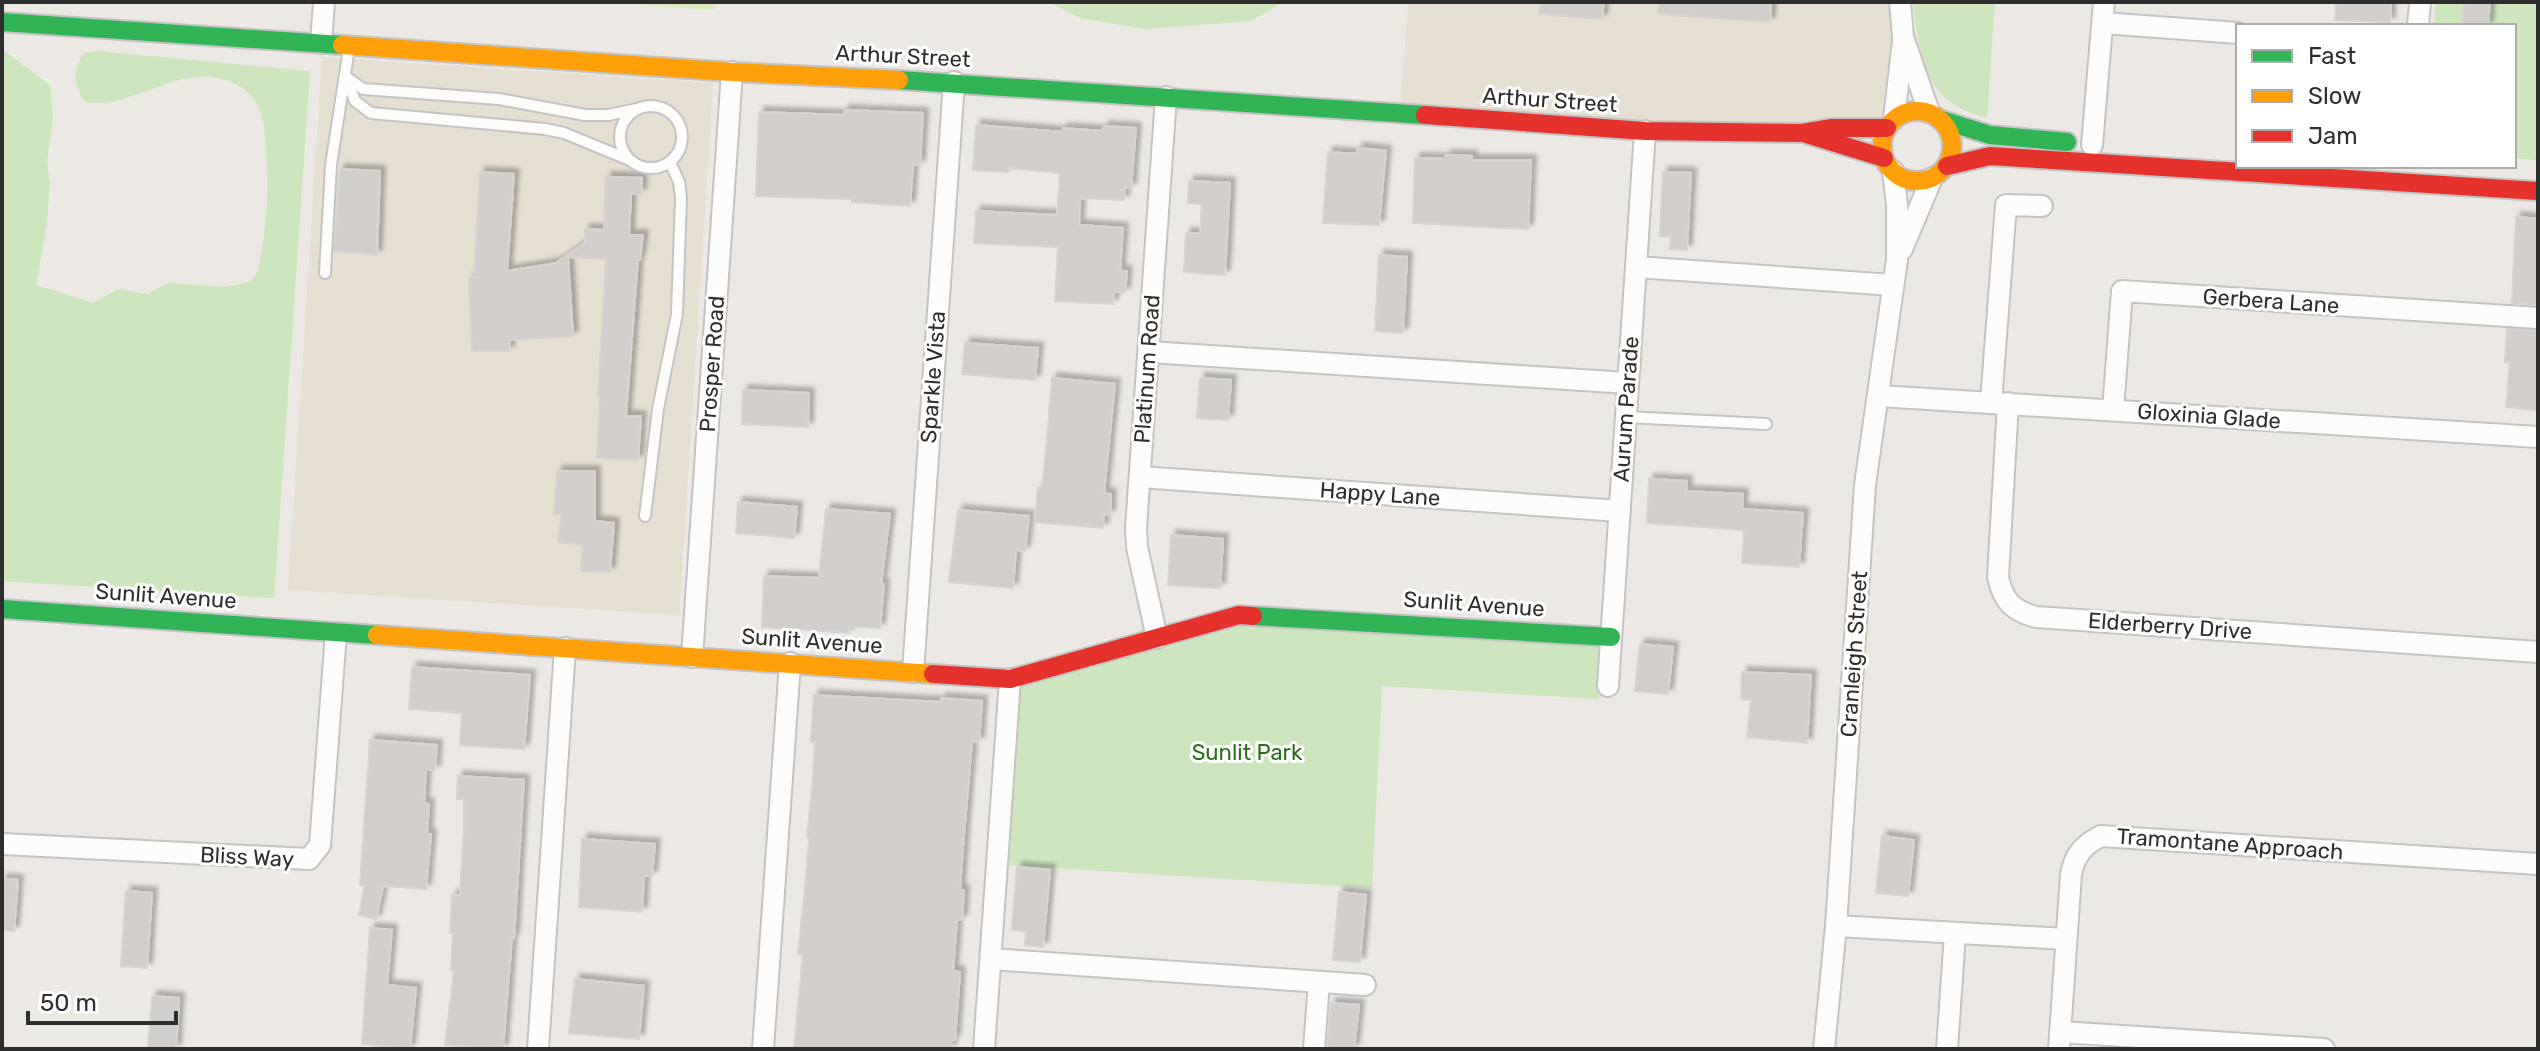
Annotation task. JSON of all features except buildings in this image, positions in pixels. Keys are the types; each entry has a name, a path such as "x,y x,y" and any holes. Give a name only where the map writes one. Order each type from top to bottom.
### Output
{"street":[{"path":"321,43 324,2"},
{"path":"1900,2 1903,37 1891,124 1882,143 1888,165 1911,181 1990,156 2376,180 2409,174 2538,191"},
{"path":"2418,24 2420,2"},
{"path":"2092,145 2104,12 2236,33"},
{"name":"Arthur Street","path":"2,22 732,72 954,82 1645,131 1802,133 1891,124"},
{"path":"1903,37 1936,116 1949,130 1953,143 1939,172"},
{"name":"Prosper Road","path":"692,657 732,72"},
{"name":"Sparkle Vista","path":"913,672 954,82"},
{"name":"Platinum Road","path":"1157,638 1137,547 1166,97"},
{"path":"1891,124 1915,110 1990,135 2236,157"},
{"name":"Aurum Parade","path":"1608,686 1645,131"},
{"name":"Arthur Street","path":"1802,133 1888,165"},
{"name":"Cranleigh Street","path":"1824,1049 1836,926 1865,485 1897,260 1897,205 1888,165"},
{"path":"2329,168 2376,180"},
{"name":"Cranleigh Street","path":"1897,260 1917,209 1939,172"},
{"path":"1999,403 2006,205 2042,206"},
{"path":"1636,267 1893,285"},
{"name":"Gerbera Lane","path":"2113,410 2122,291 2538,318"},
{"path":"1149,352 1628,383"},
{"name":"Gloxinia Glade","path":"1879,396 2538,437"},
{"name":"Elderberry Drive","path":"1999,403 1998,577 2002,593 2010,605 2022,613 2052,618 2538,652"},
{"name":"Happy Lane","path":"1140,477 1620,511"},
{"name":"Sunlit Avenue","path":"2,609 1010,679 1239,615 1611,637"},
{"name":"Bliss Way","path":"2,844 309,859 320,845 336,633"},
{"path":"538,1049 565,648"},
{"path":"763,1049 790,663"},
{"path":"984,1049 1010,679"},
{"name":"Tramontane Approach","path":"2060,1040 2073,862 2080,851 2101,836 2538,864"},
{"path":"1836,926 2066,939"},
{"path":"1947,1049 1955,934"},
{"path":"991,959 1365,985"},
{"path":"1314,1049 1319,982"},
{"path":"2060,1040 2324,1049"}],"lane":[{"path":"325,273 331,165 349,46"},
{"path":"345,75 363,89 499,99 585,115 608,115 657,106 667,109 680,125 682,145 670,162 651,168 564,133 545,129 371,113 355,101 345,75"},
{"path":"632,161 625,153 620,134 623,123 637,109"},
{"path":"645,516 658,409 677,314 681,197 679,182 670,162"},
{"path":"1626,417 1766,424"}],"shaded area":[{"path":"1408,2 1900,2 1887,128 1400,114"},
{"path":"322,57 713,83 679,615 288,590"}],"green space":[{"path":"606,2 715,2 714,10"},
{"path":"1049,2 1283,2 1251,21 1145,29 1080,18"},
{"path":"1913,2 1995,2 1987,118 1950,102 1938,90 1923,59"},
{"path":"2436,2 2538,2 2538,160 2516,158 2516,24 2434,24"},
{"path":"2,49 50,85 53,120 47,161 50,184 36,285 93,303 118,289 148,294 168,283 224,287 250,282 258,270 266,216 266,142 259,107 253,98 233,83 214,77 177,81 123,99 85,102 76,78 77,66 84,53 97,51 310,71 274,598 2,581"},
{"name":"Sunlit Park","path":"1239,622 1602,644 1599,699 1382,686 1372,888 1008,865 1021,687"}],"traffic: fast":[{"path":"2,22 342,45"},
{"path":"899,80 1425,115"},
{"path":"1942,120 1990,135 2067,142"},
{"path":"2,609 377,635"},
{"path":"1253,616 1611,637"}],"traffic: slow":[{"path":"342,45 732,72 899,80"},
{"path":"1924,111 1946,126 1952,146 1950,160 1942,171 1931,179 1910,181 1892,171 1884,160 1882,139 1892,121 1903,113 1924,111"},
{"path":"377,635 933,674"}],"traffic: jam":[{"path":"1425,115 1645,131 1802,133 1832,128 1887,128"},
{"path":"1806,134 1884,158"},
{"path":"1947,166 1990,156 2538,191"},
{"path":"933,674 1010,679 1239,615 1253,616"}]}
